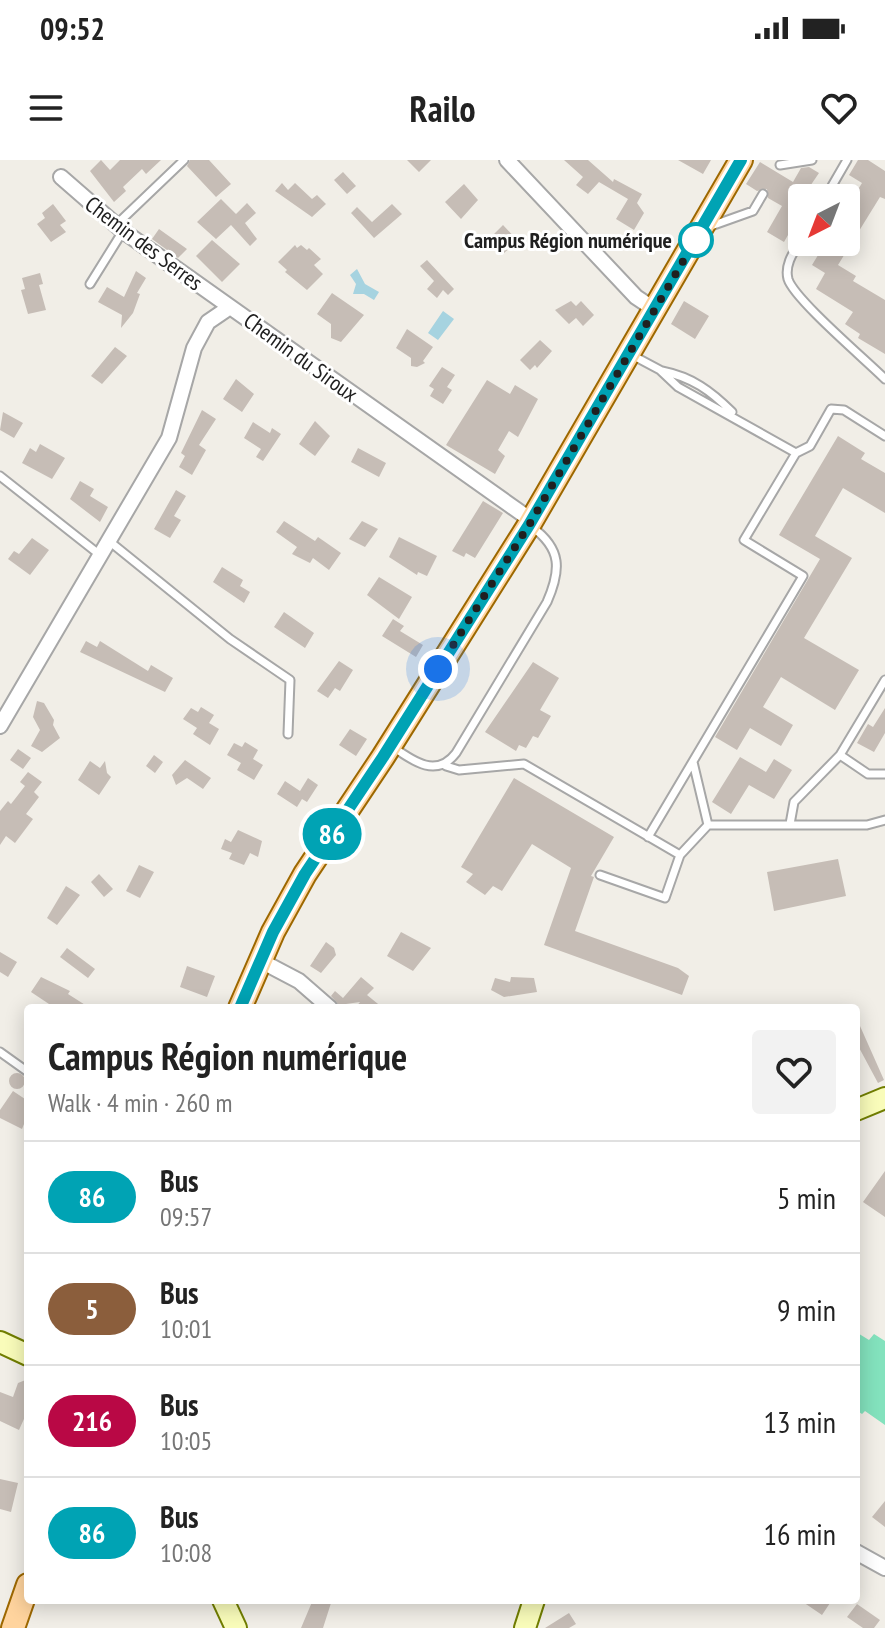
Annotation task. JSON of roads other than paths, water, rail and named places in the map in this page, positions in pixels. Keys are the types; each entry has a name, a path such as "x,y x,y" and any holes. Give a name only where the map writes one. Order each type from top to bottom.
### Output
{"main road":[{"path":"242,1004 305,874 391,745 530,522 741,160"},
{"path":"13,1628 24,1596"}],"street":[{"path":"507,160 636,297 654,309"},
{"name":"Chemin des Serres","path":"61,177 120,228 230,307"},
{"name":"Chemin du Siroux","path":"0,726 169,438 194,348 208,322 230,307 530,522"},
{"path":"261,961 299,981 325,1004"},
{"path":"860,1108 885,1098"},
{"path":"0,1342 24,1353"},
{"path":"860,1554 885,1568"},
{"path":"225,1604 236,1628"},
{"path":"525,1628 533,1604"}],"lane":[{"path":"90,284 120,228 184,160"},
{"path":"778,166 812,160"},
{"path":"833,184 847,160"},
{"path":"705,223 710,226 753,211 763,194"},
{"path":"792,256 788,278 804,303 885,379"},
{"path":"628,353 660,370 678,387 796,453"},
{"path":"660,370 685,375 712,392 736,417"},
{"path":"648,837 803,576 744,540 796,453 810,446 831,409 844,410 885,436"},
{"path":"0,476 100,555"},
{"path":"446,766 547,602 557,580 558,563 554,547 530,522"},
{"path":"109,541 230,639 290,680 288,734"},
{"path":"790,824 794,802 840,755 885,680"},
{"path":"391,745 428,766 459,770 524,764 680,855"},
{"path":"840,755 868,774 885,774"},
{"path":"693,762 708,825"},
{"path":"600,875 665,898 680,855 708,825 867,825 885,820"},
{"path":"0,1052 24,1069"}],"water":[{"path":"357,269 365,284 379,292 374,300 364,294 353,294 356,284 350,275"},
{"path":"443,311 454,319 438,340 428,333"}],"place":[{"name":"Campus Région numérique","path":"696,240"}]}
